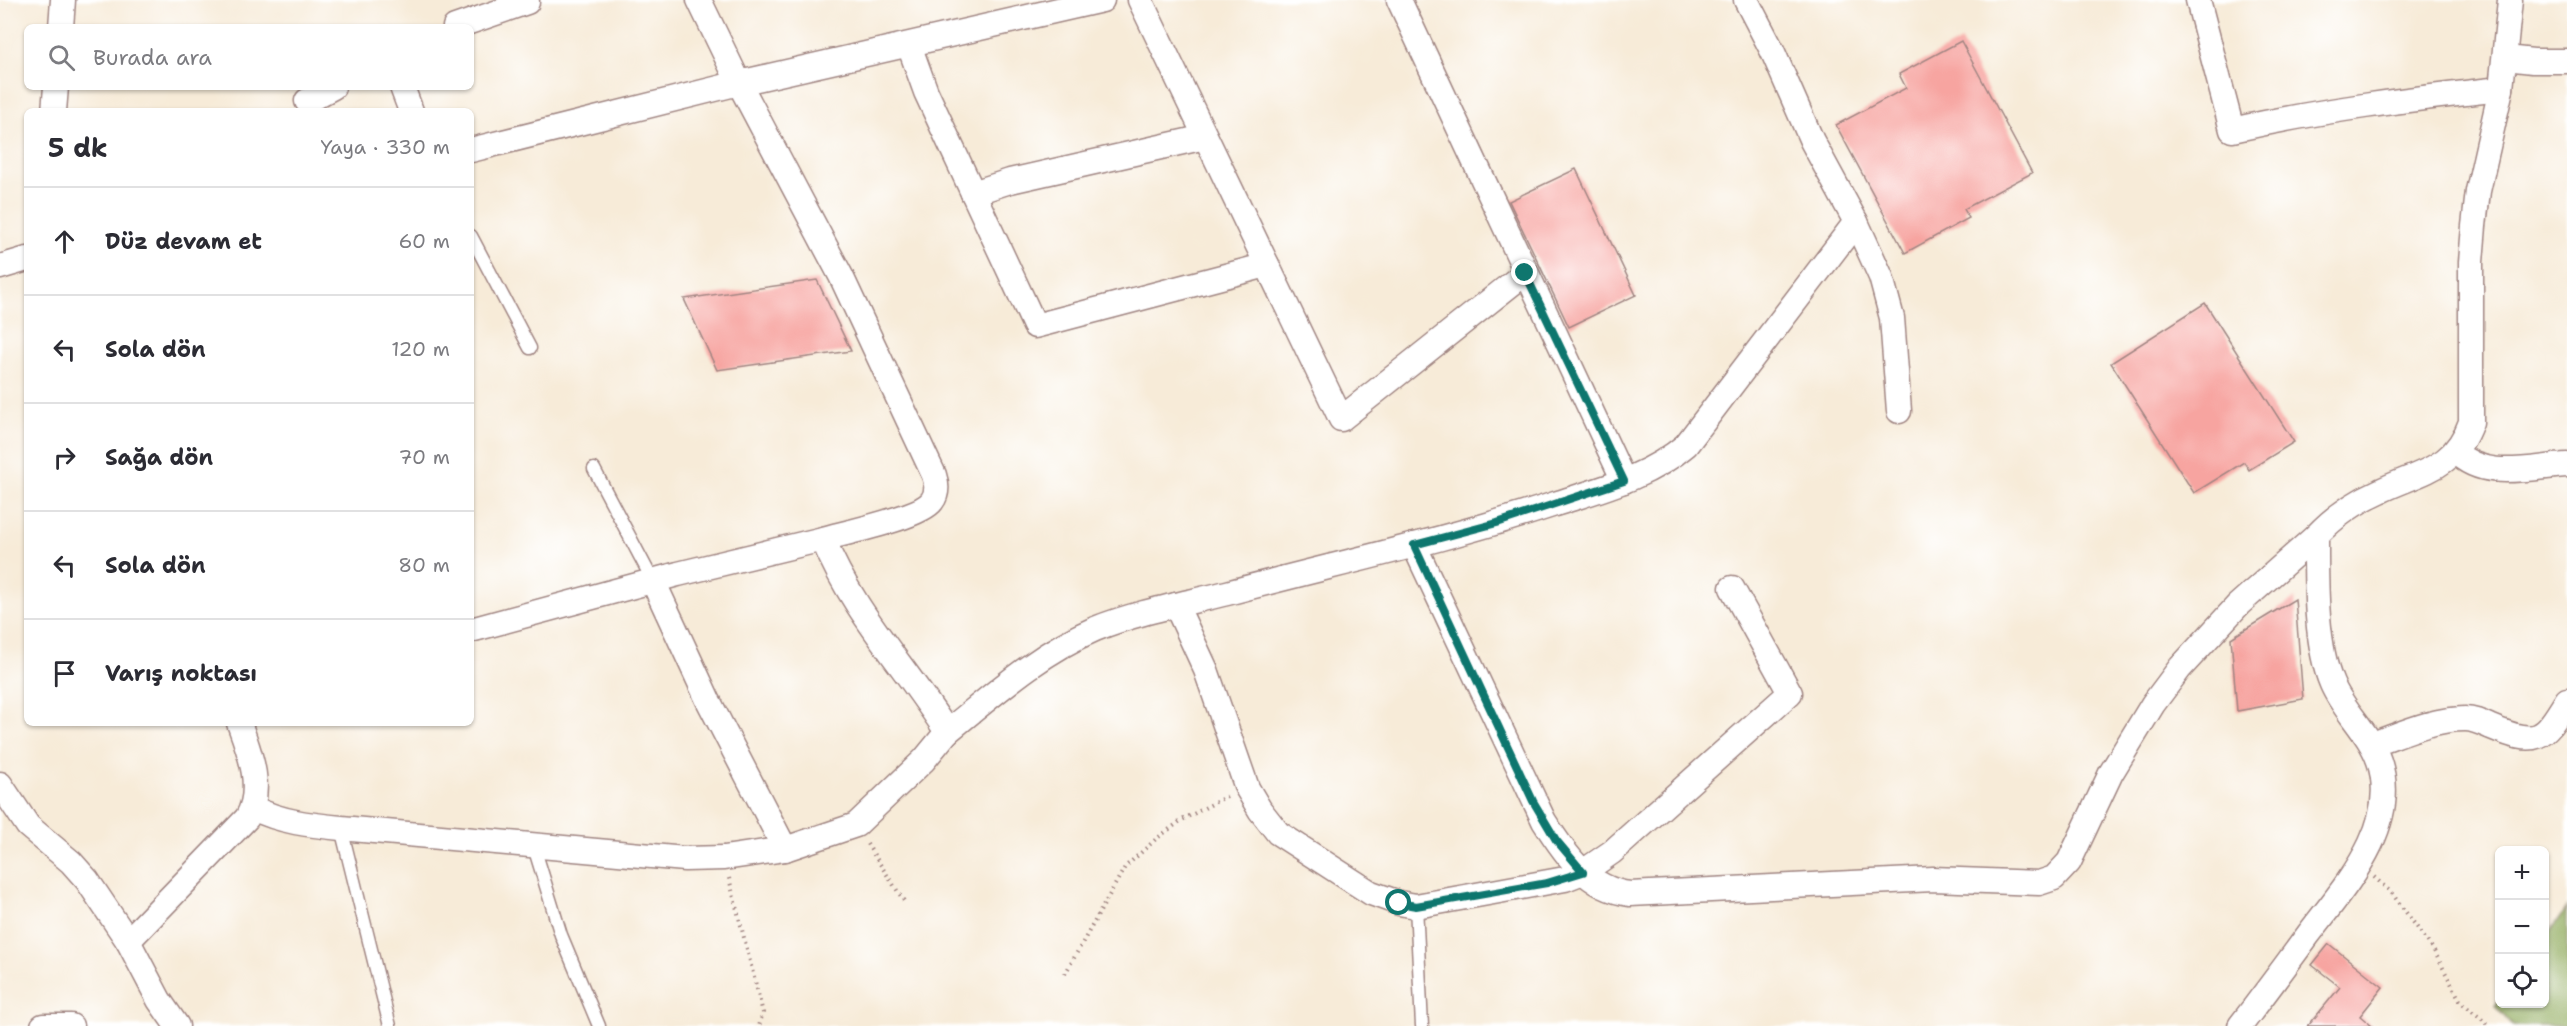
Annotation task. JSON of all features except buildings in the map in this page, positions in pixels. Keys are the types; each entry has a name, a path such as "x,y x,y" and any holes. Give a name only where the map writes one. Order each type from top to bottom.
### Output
{"street":[{"path":"61,24 63,0"},
{"path":"474,629 653,581 823,539 916,512 932,501 937,484 934,474 841,276 739,83 699,0"},
{"path":"474,149 739,83 1102,0"},
{"path":"1140,0 1341,419 1525,273"},
{"path":"1399,0 1624,481"},
{"path":"1746,0 1812,141 1856,222 1881,277 1892,318 1899,411"},
{"path":"2198,0 2232,130 2284,118 2365,104 2501,89"},
{"path":"1414,545 1533,801 1556,840 1583,872 1600,886 1630,894 1933,879 2032,884 2054,878 2069,862 2117,763 2153,704 2180,668 2238,605 2333,519 2359,502 2442,464 2456,452 2466,437 2471,422 2471,262 2474,226 2478,191 2506,58 2510,0"},
{"path":"464,24 529,1"},
{"path":"909,45 926,92 1035,326 1267,265"},
{"path":"2506,58 2567,61"},
{"path":"54,108 56,90"},
{"path":"307,101 327,90"},
{"path":"403,90 410,108"},
{"path":"973,193 1010,181 1205,137"},
{"path":"253,808 270,817 290,822 534,847 685,859 724,858 785,849 856,825 924,760 947,732 1033,663 1060,645 1098,628 1176,605 1497,523 1624,481 1656,467 1686,445 1856,222"},
{"path":"0,267 24,260"},
{"path":"2456,452 2475,466 2491,470 2567,465"},
{"path":"2240,1026 2360,866 2377,828 2382,806 2383,784 2379,762 2372,744 2342,705 2331,683 2325,663 2316,577 2316,536"},
{"path":"823,539 842,582 857,607 919,687 947,732"},
{"path":"653,581 708,700 785,849"},
{"path":"1176,605 1214,690 1247,788 1260,810 1278,832 1371,893 1416,906 1547,883 1583,872 1612,852 1790,693 1732,588"},
{"path":"2372,744 2442,722 2465,719 2475,720 2518,738 2536,737 2551,727 2567,700"},
{"path":"128,941 247,818 253,808 256,795 255,782 240,726"},
{"path":"0,784 28,826 71,862 87,880 128,941 168,1024"},
{"path":"43,1026 71,1026"}],"lane":[{"path":"474,242 530,348"},
{"path":"594,469 653,581"},
{"path":"341,828 390,1026"},
{"path":"534,847 561,935 599,1026"},
{"path":"1416,906 1422,1026"}],"path":[{"path":"1065,974 1125,867 1156,839 1182,820 1208,805 1247,788"},
{"path":"856,825 906,904"},
{"path":"724,858 763,1013 759,1026"},
{"path":"2360,866 2391,892 2433,949 2462,1002 2490,1026"}],"green space":[{"path":"2567,908 2567,1026 2513,1026 2497,1008 2549,1008 2549,933"}],"route":[{"path":"1399,903 1416,906 1547,883 1583,872 1556,840 1533,801 1414,545 1497,523 1624,481 1525,273"}]}
